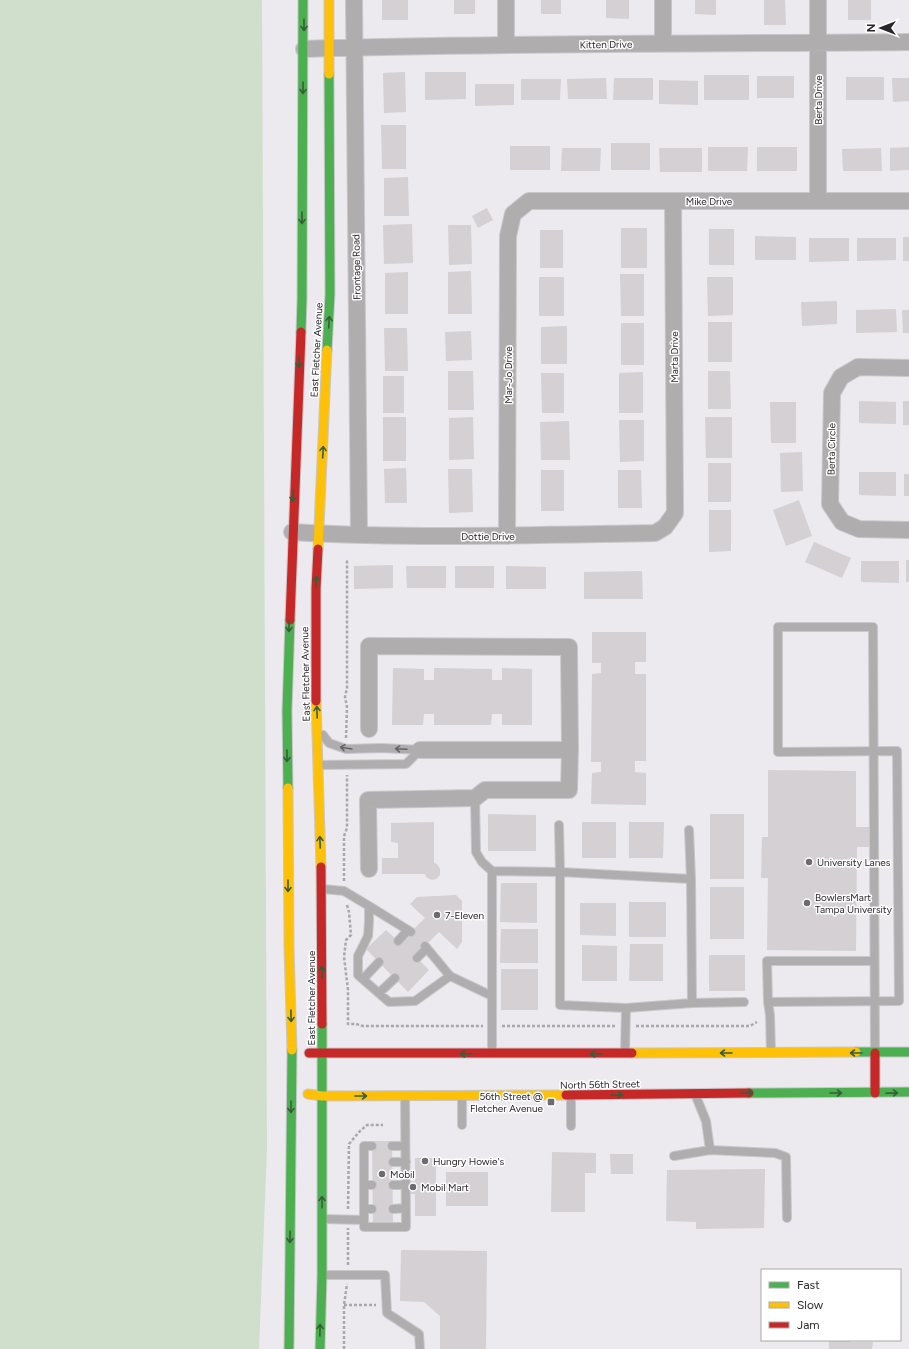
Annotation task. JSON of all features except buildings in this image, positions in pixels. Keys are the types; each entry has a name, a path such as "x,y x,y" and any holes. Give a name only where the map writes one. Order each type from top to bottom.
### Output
{"main road":[{"name":"East Fletcher Avenue","path":"289,1349 292,1054 289,947 287,711 292,532 302,298 304,0"},
{"name":"East Fletcher Avenue","path":"320,1349 322,1275 322,889 317,729 316,588 330,294 329,0"},
{"path":"292,1054 322,1052 492,1054 909,1052"},
{"path":"875,1052 875,1094"},
{"name":"North 56th Street","path":"291,1092 322,1096 462,1094 571,1096 875,1094 909,1092"}],"street":[{"name":"Frontage Road","path":"354,0 359,535"},
{"path":"506,0 506,44"},
{"path":"663,0 663,43"},
{"name":"Berta Drive","path":"818,0 818,201"},
{"name":"Kitten Drive","path":"304,50 354,47 506,44 909,42"},
{"name":"Mike Drive","path":"514,214 529,201 909,201"},
{"name":"Marta Drive","path":"672,201 674,513"},
{"name":"Mar-Jo Drive","path":"507,536 508,236 514,214"},
{"name":"Berta Circle","path":"909,368 858,367 841,377 832,393 830,504 842,522 859,528 909,530"},
{"name":"Dottie Drive","path":"292,532 359,535 507,536 655,533 666,527 674,513"},
{"path":"369,729 369,646 569,647 569,790 485,790 475,798 368,800 369,869"},
{"path":"420,750 570,750"}],"lane":[{"path":"768,1002 874,1001 898,1001 897,752 874,752 778,752 778,627 873,628 874,752 874,1001 875,1052"},
{"path":"317,729 329,743 346,749 382,748 420,750"},
{"path":"318,765 406,764 420,750"},
{"path":"475,798 476,852 482,862 492,872 492,1054"},
{"path":"559,825 560,1005 626,1008 692,1003 744,1002"},
{"path":"689,830 692,1003"},
{"path":"492,872 560,872 691,879"},
{"path":"322,889 344,891 410,931 398,940"},
{"path":"369,906 368,936 358,956 358,975 363,980 389,1002 415,1001 450,976"},
{"path":"417,958 426,947 450,976 492,996"},
{"path":"771,1053 767,961 874,961"},
{"path":"363,980 379,962"},
{"path":"379,993 395,978"},
{"path":"624,1054 626,1008"},
{"path":"462,1094 462,1125"},
{"path":"695,1094 706,1121 710,1150"},
{"path":"372,1146 364,1146 368,1162 368,1209 364,1220 364,1227 406,1227 405,1096"},
{"path":"571,1096 571,1126"},
{"path":"392,1146 405,1146"},
{"path":"674,1156 710,1150 775,1154 786,1157 786,1218"},
{"path":"393,1162 406,1162"},
{"path":"393,1185 406,1185"},
{"path":"393,1209 406,1208"},
{"path":"322,1220 364,1220"},
{"path":"322,1275 385,1276 387,1313 419,1334 420,1349"}],"path":[{"path":"346,749 347,707 345,697 347,688 347,559"},
{"path":"344,869 344,836 347,828 347,764"},
{"path":"344,1305 377,1305"}],"green space":[{"path":"0,0 262,0 267,1149 259,1349 0,1349"}],"traffic: fast":[{"path":"301,332 303,0"},
{"path":"327,350 330,294 329,74"},
{"path":"288,788 287,711 290,620"},
{"path":"320,1349 322,1275 322,1024"},
{"path":"289,1349 292,1050"},
{"path":"856,1052 909,1052"},
{"path":"749,1093 909,1092"}],"traffic: slow":[{"path":"329,0 329,74"},
{"path":"318,549 327,350"},
{"path":"316,701 321,867"},
{"path":"288,788 289,947 292,1050"},
{"path":"632,1053 856,1052"},
{"path":"308,1094 322,1096 566,1095"}],"traffic: jam":[{"path":"290,620 301,332"},
{"path":"316,701 316,588 318,549"},
{"path":"321,867 322,1024"},
{"path":"309,1053 632,1053"},
{"path":"875,1053 875,1093"},
{"path":"566,1095 749,1093"}],"place":[{"name":"University Lanes","path":"809,862"},
{"name":"BowlersMart Tampa University","path":"807,903"},
{"name":"7-Eleven","path":"437,915"},
{"name":"56th Street @ Fletcher Avenue","path":"551,1102"},
{"name":"Hungry Howie's","path":"425,1161"},
{"name":"Mobil","path":"382,1174"},
{"name":"Mobil Mart","path":"413,1187"}]}
